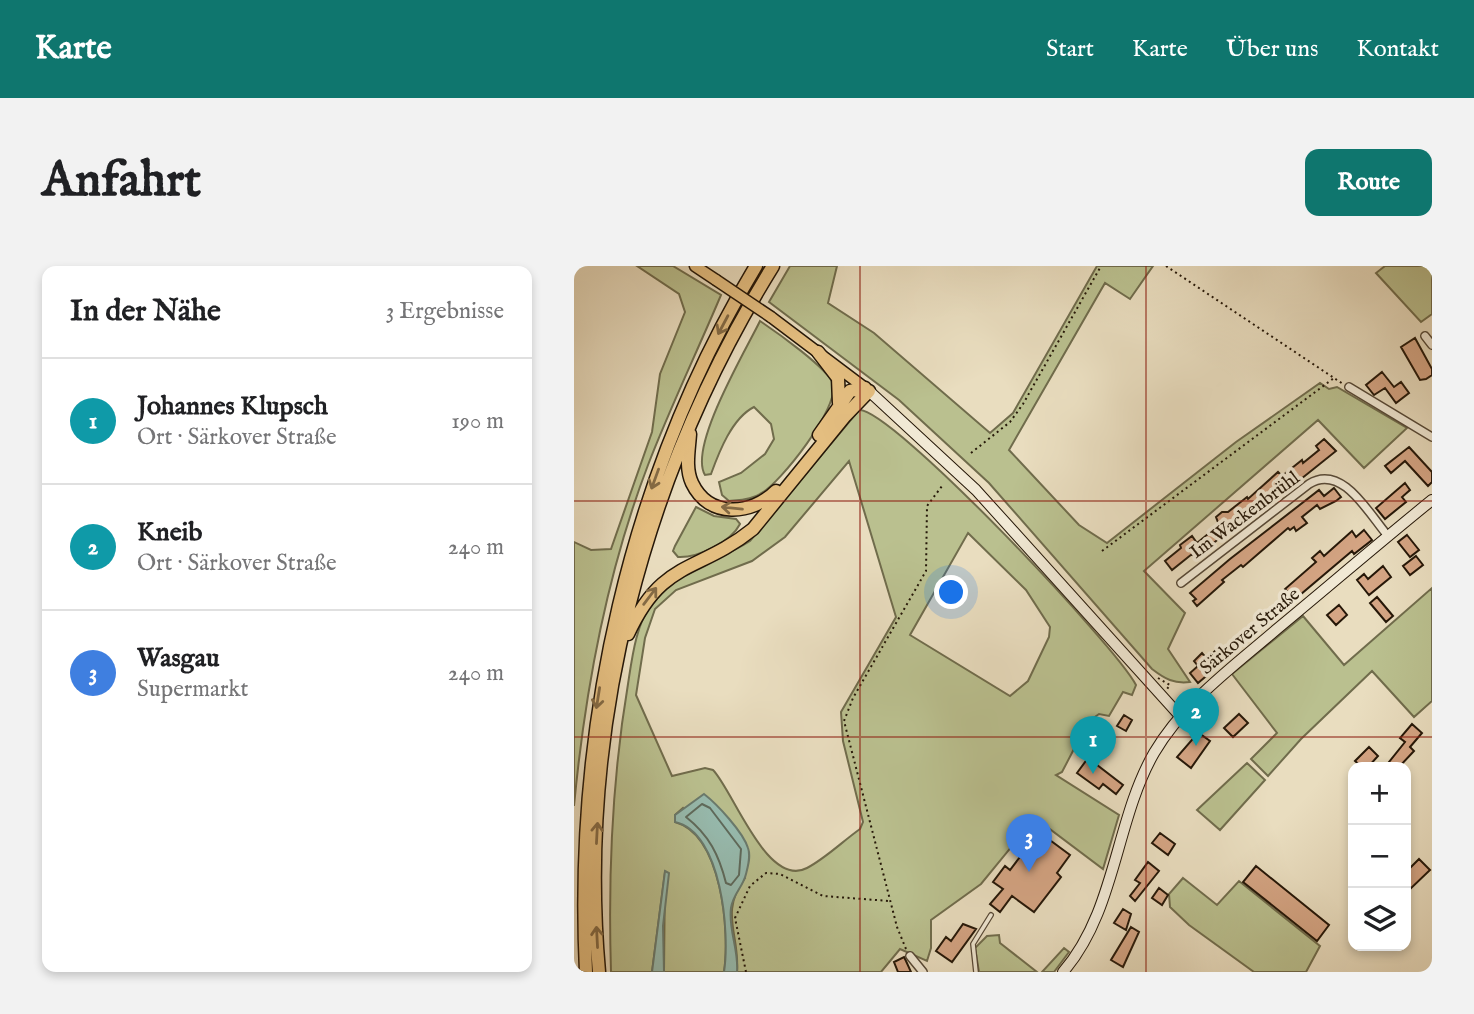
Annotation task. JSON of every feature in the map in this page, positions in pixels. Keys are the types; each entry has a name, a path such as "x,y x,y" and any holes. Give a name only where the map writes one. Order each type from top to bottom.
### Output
{"highway":[{"path":"586,972 583,905 585,807 609,635 637,531 680,415 720,330 756,266"},
{"path":"599,972 595,902 598,807 618,656 649,535 691,421 731,339 773,266"},
{"path":"818,352 838,378 839,405"},
{"path":"691,421 688,465 694,486 713,505 745,509 764,503 777,491 812,447 850,391 867,389"},
{"path":"618,656 639,611 660,583 673,573 737,542 753,529 867,389"}],"main road":[{"path":"695,266 771,317 867,389 976,490 1180,716"},
{"name":"Särkover Straße","path":"1063,972 1083,943 1097,914 1132,801 1147,767 1180,716 1207,688 1432,500"}],"street":[{"path":"1425,336 1432,345"},
{"path":"1349,387 1432,437"},
{"name":"Im Wackenbrühl","path":"1181,583 1309,484 1322,478 1340,481 1388,536"},
{"path":"910,956 923,972"}],"lane":[{"path":"976,972 973,944 991,915"}],"path":[{"path":"971,453 1010,422 1023,404 1101,266"},
{"path":"1166,266 1349,387"},
{"path":"1101,551 1334,379"},
{"path":"910,956 901,939 844,721 853,698 926,571 926,506 942,486"},
{"path":"746,972 744,951 736,930 735,918 750,886 766,873 780,874 824,896 868,902 891,901"}],"green space":[{"path":"637,266 673,266 721,295 656,444 620,548 591,676 574,806 574,542 591,550 611,549 652,432 660,374 685,312 679,294"},
{"path":"790,266 837,266 828,303 874,333 990,433 1013,413 1097,266 1153,266 1130,299 1105,283 1009,450 1079,525 1107,543 1236,442 1320,383 1329,389 1337,387 1407,428 1364,468 1318,420 1144,571 1185,613 1168,649 1190,682 1174,681 1152,669 989,483 899,400 769,302"},
{"path":"1385,266 1432,266 1432,314 1421,322 1376,273"},
{"path":"760,321 822,369 833,384 833,395 807,444 781,476 756,496 729,501 722,495 719,482 741,473 765,454 774,439 771,424 754,407 746,412 727,436 711,474 705,475 702,462 704,443 721,398"},
{"path":"859,410 880,420 956,486 1089,625 1136,685 1132,695 1123,692 1109,716 1099,714 1088,722 1062,772 1056,775 1119,815 1103,869 1035,818 981,884 931,920 931,948 927,961 900,949 881,972 737,972 732,913 737,891 745,878 683,808 675,815 675,822 691,831 703,845 713,865 719,887 724,910 724,972 664,972 665,872 652,972 611,972 610,900 615,792 631,663 638,631 652,603 673,583 750,541","holes":["849,461 896,617 841,712 843,741 863,822 860,829 821,859 807,868 792,871 778,864 765,851 713,770 705,768 672,776 636,695 645,638 655,609 676,590 752,561 785,537","968,533 1026,590 1050,627 1049,637 1028,681 1010,696 910,635"]},
{"path":"696,507 714,516 736,519 740,524 736,531 713,548 695,555 678,557 673,551"},
{"path":"1432,588 1432,701 1414,717 1372,671 1301,739 1268,776 1251,759 1277,733 1232,674 1303,616 1344,665"},
{"path":"1247,763 1265,780 1220,830 1197,810"},
{"path":"1183,878 1217,905 1239,881 1320,946 1306,972 1254,972 1189,925 1170,907 1169,894"},
{"path":"999,935 1000,943 1037,972 979,972 975,948 987,936"},
{"path":"1064,948 1069,952 1054,972 1042,972"}],"water":[{"path":"704,794 735,827 749,851 745,879 731,908 737,972 724,972 724,910 713,864 703,844 691,830 675,822 675,815"},
{"path":"665,871 669,873 663,926 664,972 652,972"}],"building":[{"path":"1415,338 1432,369 1432,375 1426,379 1420,380 1401,347"},
{"path":"1382,372 1394,387 1401,382 1409,393 1396,403 1385,388 1374,395 1366,385"},
{"path":"1324,439 1336,451 1276,499 1244,521 1242,519 1196,558 1192,554 1172,570 1165,561 1181,548 1180,545 1192,536 1197,543 1219,525 1216,517 1222,512 1228,512 1247,497 1248,499 1278,472 1282,476 1302,460 1303,463 1319,450 1316,446"},
{"path":"1409,447 1432,472 1432,482 1428,486 1405,461 1391,473 1385,466"},
{"path":"1405,483 1410,490 1402,497 1406,502 1385,519 1376,508"},
{"path":"1334,488 1341,497 1320,509 1317,505 1302,517 1307,523 1296,531 1294,527 1290,530 1288,528 1243,567 1241,565 1222,580 1224,582 1197,606 1193,601 1196,599 1190,593 1319,490 1324,496"},
{"path":"1364,530 1372,540 1354,554 1352,551 1294,600 1285,589 1316,562 1312,558 1320,551 1324,556 1352,531 1356,537"},
{"path":"1407,535 1419,550 1410,557 1398,542"},
{"path":"1416,556 1423,565 1410,575 1403,566"},
{"path":"1383,566 1391,577 1369,595 1357,580 1364,574 1368,579"},
{"path":"1377,597 1393,616 1386,622 1370,603"},
{"path":"1339,605 1347,615 1336,625 1327,615"},
{"path":"1216,650 1225,660 1198,683 1190,673 1198,666 1194,661 1202,653 1207,659"},
{"path":"1198,714 1207,723 1199,733 1210,741 1191,768 1177,757 1198,733 1190,727"},
{"path":"1239,714 1248,723 1233,737 1224,728"},
{"path":"1124,715 1132,720 1126,731 1117,726"},
{"path":"1412,724 1422,733 1410,747 1414,751 1404,762 1389,762 1405,742 1400,738"},
{"path":"1369,747 1378,756 1373,762 1355,761"},
{"path":"1088,758 1123,785 1116,794 1103,784 1099,789 1077,773"},
{"path":"1039,832 1070,855 1057,873 1061,877 1034,912 1012,896 1000,912 990,904 1003,889 993,882 1005,866 1010,870"},
{"path":"1160,833 1175,844 1168,855 1152,843"},
{"path":"1419,859 1430,870 1411,888 1411,888 1411,867"},
{"path":"1148,862 1159,871 1135,901 1130,896 1140,883 1135,880"},
{"path":"1256,866 1329,925 1317,941 1243,882"},
{"path":"1159,888 1168,895 1162,905 1152,898"},
{"path":"1123,909 1131,914 1126,930 1114,923"},
{"path":"963,924 976,929 952,962 936,951 946,937 951,941"},
{"path":"1131,927 1139,932 1123,967 1111,960"},
{"path":"904,957 911,972 898,972 894,962"}],"place":[{"name":"Kneib","path":"1196,746"},
{"name":"Johannes Klupsch","path":"1093,774"},
{"name":"Wasgau","path":"1029,872"}]}
